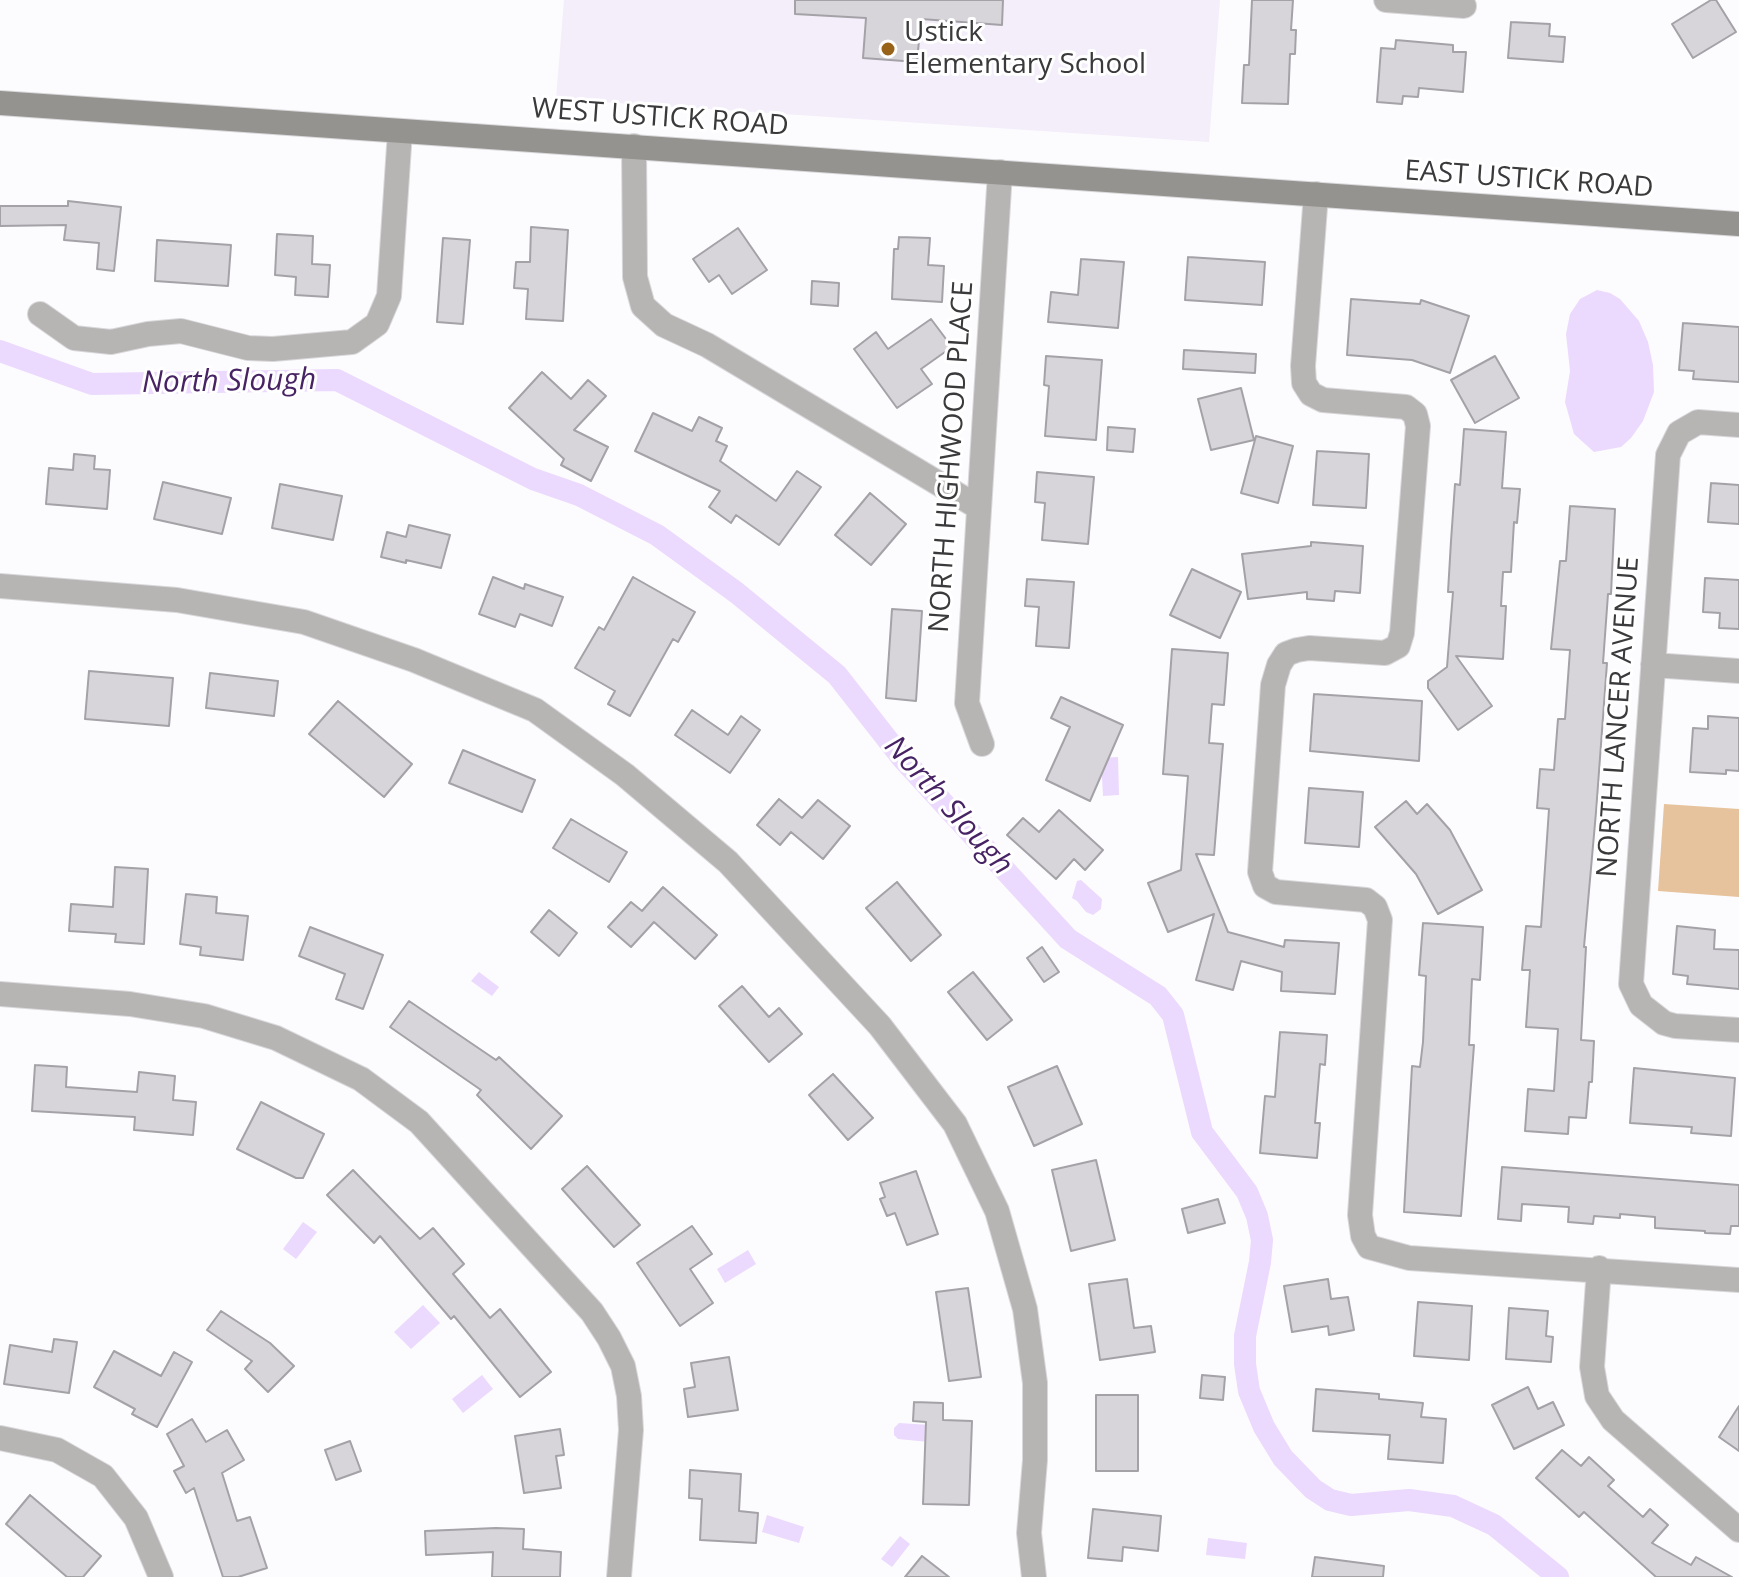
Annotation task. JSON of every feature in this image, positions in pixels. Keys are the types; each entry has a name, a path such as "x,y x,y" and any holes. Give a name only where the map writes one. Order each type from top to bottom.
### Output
{"main road":[{"name":"WEST USTICK ROAD","path":"0,103 1316,194"},
{"name":"EAST USTICK ROAD","path":"1316,194 1739,224"}],"street":[{"path":"1386,0 1464,6"},
{"path":"40,314 74,338 111,342 181,331 261,349 352,342 377,324 389,296 400,131"},
{"path":"634,146 635,277 643,306 664,325 707,345 978,507"},
{"name":"NORTH HIGHWOOD PLACE","path":"982,744 967,703 1000,172"},
{"path":"1316,194 1304,383 1311,394 1323,400 1406,407 1415,414 1418,426 1402,633 1398,646 1385,653 1309,648 1286,654 1279,665 1273,685 1260,872 1265,886 1276,892 1366,900 1375,907 1380,920 1360,1215 1363,1236 1369,1247 1409,1258 1599,1268 1739,1280"},
{"name":"NORTH LANCER AVENUE","path":"1739,425 1698,422 1679,433 1668,455 1631,984 1641,1005 1664,1023 1739,1030"},
{"path":"0,586 177,600 304,622 414,660 535,710 625,775 728,862 880,1026 955,1124 997,1211 1025,1309 1035,1383 1035,1460 1029,1533 1034,1577"},
{"path":"1653,665 1739,671"},
{"path":"0,994 130,1004 204,1016 276,1038 361,1079 419,1122 592,1312 623,1366 631,1430 619,1577"},
{"path":"1599,1268 1592,1367 1597,1396 1613,1420 1739,1530"},
{"path":"0,1438 57,1450 103,1476 136,1518 161,1577"}],"shaded area":[{"name":"Ustick Elementary School","path":"564,0 1220,0 1209,142 556,99"},
{"path":"1597,290 1620,299 1639,321 1653,365 1654,392 1643,421 1631,438 1621,447 1594,452 1574,434 1565,402 1570,371 1566,334 1570,314 1580,299"},
{"path":"1118,757 1119,795 1103,796 1101,758"},
{"path":"1664,804 1739,809 1739,897 1658,891"},
{"path":"1081,880 1102,899 1101,909 1093,915 1072,898 1077,881"},
{"path":"479,972 499,987 492,996 471,981"},
{"path":"303,1222 317,1232 296,1259 283,1249"},
{"path":"748,1250 756,1264 725,1283 717,1269"},
{"path":"423,1305 440,1323 411,1349 394,1332"},
{"path":"482,1375 493,1389 463,1413 452,1399"},
{"path":"899,1423 930,1425 929,1442 898,1439 894,1428"},
{"path":"767,1515 804,1527 799,1543 762,1532"},
{"path":"900,1536 910,1544 892,1567 881,1559"},
{"path":"1208,1538 1247,1543 1245,1559 1206,1555"}],"building":[{"path":"795,0 1003,0 1002,25 921,19 917,62 863,58 866,18 795,14"},
{"path":"1252,0 1293,0 1291,30 1296,30 1295,54 1290,54 1288,104 1242,103 1244,65 1249,65"},
{"path":"1716,0 1736,32 1693,58 1672,24"},
{"path":"1511,22 1550,24 1549,36 1565,37 1563,62 1508,58"},
{"path":"1396,40 1453,45 1453,52 1466,52 1463,92 1419,88 1418,97 1403,96 1402,104 1377,102 1381,48 1395,49"},
{"path":"68,201 121,207 114,271 97,269 99,243 64,240 66,225 0,226 0,206 68,206"},
{"path":"531,227 568,230 563,321 526,319 528,289 514,288 516,262 530,262"},
{"path":"738,228 767,270 732,294 719,275 709,282 693,259"},
{"path":"277,234 313,236 312,264 330,265 328,297 295,295 296,277 275,275"},
{"path":"899,237 930,238 928,265 944,266 942,302 892,299 894,249 898,249"},
{"path":"443,238 470,240 463,324 437,322"},
{"path":"157,240 231,245 228,286 155,281"},
{"path":"1188,257 1265,262 1262,305 1185,300"},
{"path":"1081,259 1124,262 1118,328 1048,322 1051,292 1078,295"},
{"path":"812,281 839,283 838,306 811,304"},
{"path":"1351,299 1420,304 1421,300 1469,316 1450,373 1412,360 1347,355"},
{"path":"931,319 952,347 921,369 932,384 897,408 854,349 876,332 888,349"},
{"path":"1683,323 1739,327 1739,382 1693,379 1694,371 1679,370"},
{"path":"1184,350 1256,354 1255,373 1183,369"},
{"path":"1046,356 1102,360 1096,440 1045,436 1049,386 1044,385"},
{"path":"1495,356 1519,398 1475,423 1451,380"},
{"path":"542,372 571,399 588,380 606,396 574,430 608,447 591,481 561,465 564,459 509,408"},
{"path":"1241,388 1254,440 1211,450 1198,399"},
{"path":"653,413 692,431 699,417 722,428 716,441 727,446 720,461 776,501 797,471 821,487 779,545 736,515 731,523 709,507 720,491 635,451"},
{"path":"1108,427 1135,429 1133,452 1107,450"},
{"path":"1464,429 1506,432 1502,488 1520,489 1517,523 1514,522 1511,572 1503,572 1501,606 1506,606 1503,659 1456,656 1492,706 1458,730 1428,688 1428,681 1447,667 1453,592 1448,592 1455,484 1460,485"},
{"path":"1256,436 1293,446 1278,503 1241,493"},
{"path":"1317,451 1369,454 1366,508 1313,505"},
{"path":"74,454 95,456 94,469 110,470 107,509 46,504 49,468 73,470"},
{"path":"1037,472 1094,477 1088,544 1042,540 1045,503 1035,502"},
{"path":"163,482 231,498 222,534 154,519"},
{"path":"1711,483 1739,485 1739,524 1708,522"},
{"path":"280,484 342,496 333,540 272,528"},
{"path":"870,493 906,524 871,565 835,535"},
{"path":"1570,506 1615,509 1611,594 1608,594 1603,663 1607,663 1584,947 1581,1040 1594,1041 1592,1082 1589,1082 1586,1118 1569,1117 1568,1134 1525,1131 1528,1089 1554,1091 1558,1029 1526,1027 1530,970 1522,970 1526,926 1541,927 1549,809 1537,808 1540,769 1554,770 1558,719 1565,719 1570,650 1551,649 1560,561 1566,561"},
{"path":"409,525 450,535 441,568 381,557 387,532 406,537"},
{"path":"1311,542 1363,546 1360,593 1335,591 1334,601 1307,599 1307,592 1248,599 1242,554 1311,546"},
{"path":"1192,569 1241,592 1220,638 1170,615"},
{"path":"493,577 524,589 525,584 563,597 552,626 520,614 515,627 479,614"},
{"path":"633,577 695,612 678,642 673,639 630,716 608,704 615,691 575,668 599,627 604,630"},
{"path":"1705,578 1739,580 1739,629 1719,628 1720,613 1703,612"},
{"path":"1027,579 1074,582 1069,648 1036,646 1039,607 1025,606"},
{"path":"892,609 922,611 916,701 886,698"},
{"path":"1172,649 1228,653 1224,705 1212,704 1209,743 1223,744 1214,855 1196,854 1228,932 1284,947 1285,940 1339,943 1335,994 1281,991 1282,972 1241,961 1233,990 1196,980 1214,914 1168,932 1148,883 1181,870 1188,776 1163,774"},
{"path":"89,671 173,678 169,726 85,719"},
{"path":"210,673 278,681 274,716 206,708"},
{"path":"1314,694 1422,701 1419,761 1310,751"},
{"path":"1061,697 1123,725 1090,801 1046,780 1070,727 1051,718"},
{"path":"338,701 412,764 384,797 309,734"},
{"path":"692,710 728,735 741,716 760,730 730,773 675,735"},
{"path":"1708,716 1739,718 1739,771 1726,770 1726,774 1690,772 1693,728 1708,729"},
{"path":"463,750 535,780 522,812 449,783"},
{"path":"1309,788 1363,792 1359,847 1305,843"},
{"path":"779,799 802,818 818,800 850,826 823,859 791,832 780,845 757,825"},
{"path":"1406,801 1417,814 1427,804 1450,830 1482,890 1438,914 1416,874 1375,827"},
{"path":"1059,810 1103,850 1085,870 1074,859 1056,879 1007,835 1023,818 1039,832"},
{"path":"571,819 627,852 609,882 553,848"},
{"path":"115,867 148,869 144,944 115,942 116,934 69,931 71,904 113,907"},
{"path":"897,882 941,935 911,961 866,908"},
{"path":"663,887 717,935 695,959 654,922 631,947 608,927 631,902 642,911"},
{"path":"186,894 217,897 216,913 248,916 243,960 200,955 201,947 180,944"},
{"path":"549,910 577,933 559,956 531,932"},
{"path":"1423,923 1483,927 1480,980 1472,979 1469,1045 1474,1045 1461,1216 1404,1212 1412,1066 1420,1067 1423,1042 1426,976 1419,975"},
{"path":"1677,926 1715,930 1714,949 1739,950 1739,989 1687,984 1688,976 1673,974"},
{"path":"310,927 383,955 363,1009 336,999 345,974 299,956"},
{"path":"1042,947 1059,972 1044,982 1027,958"},
{"path":"973,972 1012,1020 987,1040 948,992"},
{"path":"742,986 769,1017 779,1008 802,1034 769,1062 719,1006"},
{"path":"409,1001 496,1060 499,1057 562,1116 531,1149 477,1095 481,1090 390,1027"},
{"path":"1280,1032 1327,1035 1325,1065 1320,1064 1315,1123 1320,1123 1317,1158 1260,1153 1265,1096 1275,1097"},
{"path":"35,1065 67,1067 66,1087 137,1092 139,1072 175,1076 173,1100 196,1102 193,1135 134,1130 135,1117 32,1111"},
{"path":"1057,1066 1082,1124 1034,1146 1008,1087"},
{"path":"1634,1068 1735,1078 1731,1136 1691,1133 1692,1127 1630,1123"},
{"path":"833,1074 873,1118 848,1140 809,1095"},
{"path":"261,1102 324,1134 303,1178 296,1178 237,1149"},
{"path":"1096,1160 1115,1240 1071,1251 1052,1170"},
{"path":"587,1166 640,1225 614,1247 562,1189"},
{"path":"1502,1167 1739,1185 1739,1226 1731,1226 1730,1234 1655,1228 1655,1217 1620,1214 1620,1218 1594,1216 1593,1224 1568,1222 1569,1207 1522,1204 1521,1221 1498,1219"},
{"path":"353,1170 420,1239 433,1228 464,1264 453,1274 490,1318 500,1309 551,1372 520,1397 454,1316 451,1319 380,1236 374,1243 327,1195"},
{"path":"916,1171 938,1234 907,1245 895,1213 887,1216 880,1199 885,1197 880,1183"},
{"path":"1218,1199 1225,1223 1188,1233 1182,1209"},
{"path":"692,1226 712,1254 690,1269 713,1303 680,1326 637,1263"},
{"path":"1127,1279 1134,1328 1151,1326 1155,1352 1100,1360 1089,1284"},
{"path":"1328,1279 1331,1299 1348,1297 1354,1330 1329,1335 1328,1326 1292,1332 1284,1286"},
{"path":"968,1288 981,1377 949,1381 936,1292"},
{"path":"1418,1302 1472,1306 1469,1360 1414,1356"},
{"path":"1509,1308 1548,1311 1546,1336 1553,1337 1551,1362 1506,1359"},
{"path":"221,1311 270,1343 294,1366 268,1392 245,1369 252,1361 207,1330"},
{"path":"54,1339 77,1342 69,1393 4,1384 10,1345 52,1352"},
{"path":"114,1351 161,1376 174,1352 192,1362 157,1427 132,1414 135,1409 94,1387"},
{"path":"729,1357 738,1410 688,1417 684,1389 695,1387 691,1363"},
{"path":"1202,1375 1225,1377 1223,1400 1200,1398"},
{"path":"1528,1387 1538,1409 1553,1402 1564,1425 1514,1449 1492,1405"},
{"path":"1316,1389 1379,1394 1379,1399 1423,1403 1421,1417 1446,1419 1443,1463 1388,1459 1390,1435 1313,1431"},
{"path":"1096,1395 1138,1395 1138,1471 1096,1471"},
{"path":"914,1402 943,1403 943,1420 972,1421 969,1505 923,1504 926,1422 913,1421"},
{"path":"1739,1406 1739,1451 1719,1437"},
{"path":"192,1419 206,1442 227,1430 244,1460 222,1473 237,1521 250,1517 267,1568 238,1577 223,1577 194,1488 186,1493 174,1471 184,1466 167,1434"},
{"path":"560,1429 564,1455 556,1456 561,1488 524,1493 515,1436"},
{"path":"350,1441 361,1471 336,1480 325,1450"},
{"path":"1562,1450 1581,1466 1589,1457 1614,1480 1608,1486 1643,1517 1650,1509 1668,1525 1652,1543 1691,1565 1696,1557 1732,1577 1656,1577 1584,1512 1579,1517 1536,1478"},
{"path":"690,1470 741,1474 739,1511 758,1513 756,1543 700,1540 702,1499 689,1498"},
{"path":"30,1495 101,1556 83,1577 67,1577 6,1524"},
{"path":"1093,1509 1161,1516 1158,1551 1123,1547 1122,1561 1088,1558"},
{"path":"524,1529 523,1549 561,1552 560,1577 492,1577 493,1552 426,1555 425,1531"},
{"path":"922,1556 949,1577 905,1577"},
{"path":"1315,1557 1384,1566 1383,1577 1312,1577"}],"waterway":[{"name":"North Slough","path":"0,351 92,384 337,380 533,479 579,495 657,535 737,593 837,675 902,758 1068,939 1158,996 1173,1015 1202,1132 1247,1192 1257,1216 1262,1240 1245,1336 1245,1364 1249,1391 1264,1427 1283,1458 1313,1489 1330,1500 1351,1505 1409,1500 1453,1506 1494,1525 1558,1577"}],"place":[{"name":"Ustick Elementary School","path":"888,49"}]}
